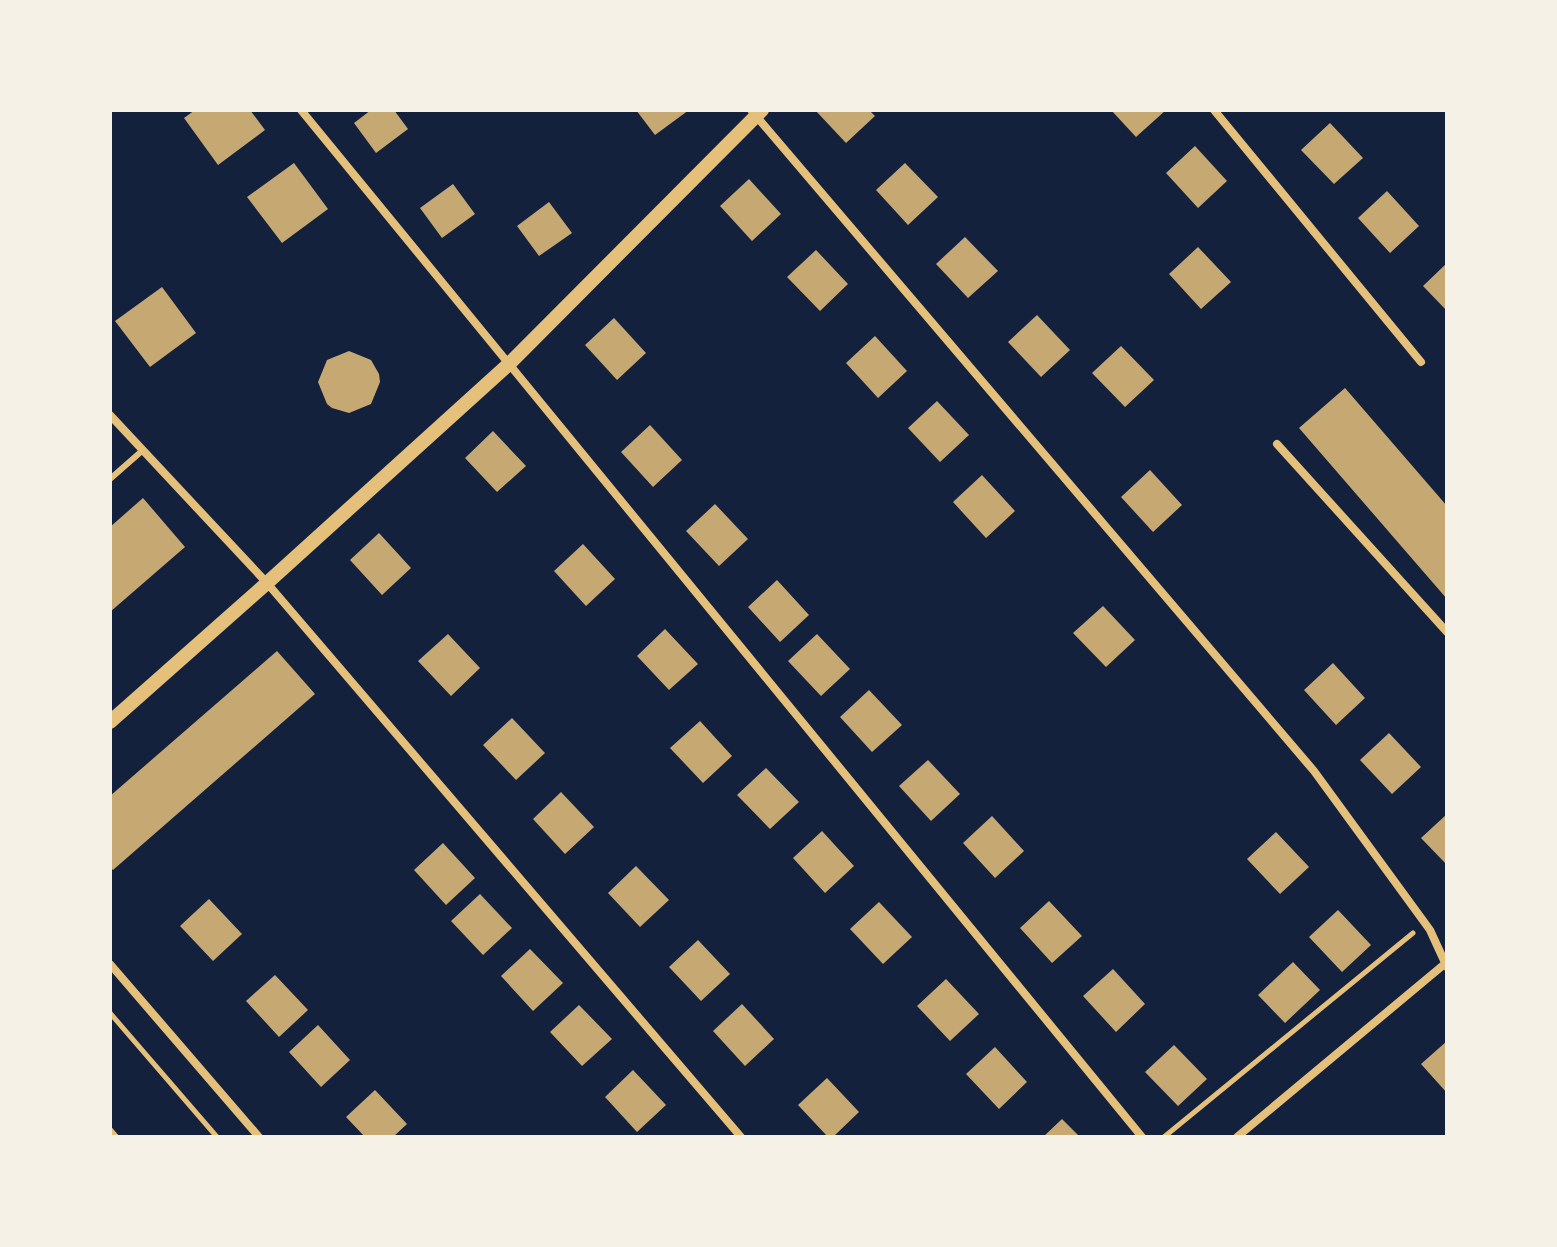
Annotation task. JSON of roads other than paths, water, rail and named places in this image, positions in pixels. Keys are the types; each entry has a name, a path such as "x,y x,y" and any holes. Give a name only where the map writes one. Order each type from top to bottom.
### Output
{"street":[{"path":"301,110 1142,1137"},
{"path":"1214,110 1421,362"},
{"path":"110,722 510,363 757,112 1314,771 1430,930 1446,965 1237,1137"},
{"path":"110,415 267,583 741,1137"},
{"path":"1277,444 1447,632"},
{"path":"110,964 259,1137"}],"lane":[{"path":"110,479 143,450"},
{"path":"110,1130 116,1137"}]}
